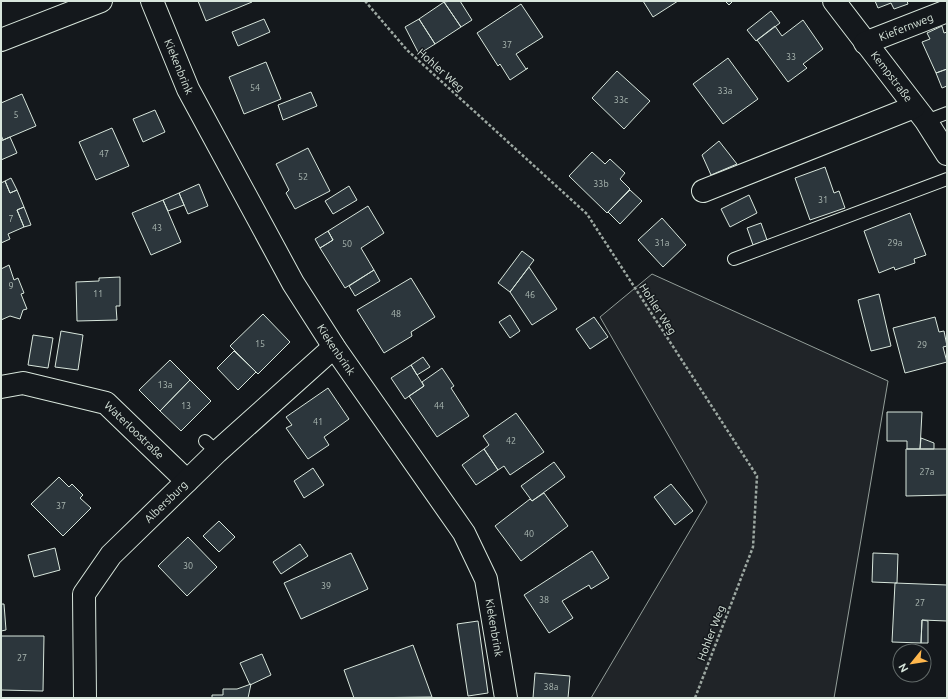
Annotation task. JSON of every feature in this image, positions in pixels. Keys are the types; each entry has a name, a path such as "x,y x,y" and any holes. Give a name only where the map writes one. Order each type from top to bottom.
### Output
{"street":[{"path":"1,40 101,1"},
{"name":"Kiekenbrink","path":"152,1 188,89 293,284 334,347 464,533 486,579 506,698"},
{"name":"Kempstraße","path":"834,1 920,114 947,154"},
{"name":"Kiefernweg","path":"865,43 947,11"},
{"path":"703,191 920,114"},
{"name":"Albersburg","path":"85,698 84,594 110,555 187,481 211,446 334,347"},
{"name":"Waterloostraße","path":"1,386 23,383 106,403 187,481"}],"lane":[{"path":"920,114 947,113"},
{"path":"734,259 947,179"}],"path":[{"name":"Hohler Weg","path":"365,1 407,50 587,214 757,476 753,547 695,698"}],"shaded area":[{"path":"652,274 888,381 834,698 591,698 707,502 600,317"}],"building":[{"path":"198,1 252,1 252,2 206,21"},
{"path":"460,1 472,20 461,27 444,2"},
{"path":"643,1 678,1 653,17"},
{"path":"725,1 733,1 729,5"},
{"path":"875,1 907,1 908,4 894,9 891,3 878,8"},
{"path":"444,2 461,27 435,44 419,19"},
{"path":"521,4 543,37 516,54 526,69 528,68 510,80 500,64 498,66 477,33"},
{"path":"771,11 780,23 756,41 747,30"},
{"path":"264,19 270,32 238,46 232,32"},
{"path":"419,19 435,44 419,54 405,27"},
{"path":"803,20 823,49 803,64 807,68 788,82 757,40 775,26 782,36"},
{"path":"942,26 944,33 947,32 947,69 936,73 922,42 930,39 927,33"},
{"path":"728,58 758,99 723,124 693,84"},
{"path":"266,62 281,99 244,114 229,77"},
{"path":"947,69 947,86 942,88 936,73"},
{"path":"617,71 650,101 624,129 592,98"},
{"path":"311,92 317,106 283,120 278,105"},
{"path":"22,94 36,126 3,140 1,135 1,103"},
{"path":"155,110 165,132 143,142 133,119"},
{"path":"112,128 129,166 96,180 79,142"},
{"path":"10,137 17,153 1,160 1,141"},
{"path":"719,141 737,164 711,175 702,155"},
{"path":"308,148 330,191 295,209 286,193 289,190 276,164"},
{"path":"592,152 605,164 610,159 625,173 620,179 630,189 607,213 569,176"},
{"path":"825,167 834,193 839,191 845,208 810,220 795,178"},
{"path":"11,178 17,190 10,193 5,181"},
{"path":"5,181 10,193 17,190 24,207 17,210 24,227 8,234 10,239 1,243 1,183"},
{"path":"199,184 208,206 188,214 179,193"},
{"path":"349,186 357,200 333,214 325,201"},
{"path":"630,190 642,201 620,224 608,212"},
{"path":"179,193 184,205 168,211 163,200"},
{"path":"749,195 757,213 730,227 721,209"},
{"path":"163,200 181,242 151,255 132,213"},
{"path":"368,206 384,233 361,248 374,270 345,288 320,248 333,240 328,231"},
{"path":"24,207 31,225 24,227 17,210"},
{"path":"910,213 926,255 914,259 915,263 895,270 894,267 879,273 864,231"},
{"path":"662,218 686,245 663,267 638,240"},
{"path":"761,223 767,240 753,245 747,228"},
{"path":"328,231 333,240 320,248 315,239"},
{"path":"522,251 534,260 510,292 498,283"},
{"path":"9,265 14,280 18,278 24,293 21,294 27,309 23,310 20,319 10,316 1,320 1,269"},
{"path":"529,267 557,309 532,325 510,292"},
{"path":"374,270 380,281 355,296 349,286"},
{"path":"120,277 120,306 116,306 117,320 77,321 76,282 99,281 99,278"},
{"path":"411,278 435,317 411,332 412,336 384,353 357,310"},
{"path":"879,294 891,346 871,351 858,300"},
{"path":"263,314 290,342 258,374 230,346"},
{"path":"510,315 520,331 510,338 499,322"},
{"path":"594,317 608,337 590,349 576,329"},
{"path":"935,317 939,332 944,331 947,346 943,347 947,362 905,373 893,328"},
{"path":"61,331 83,335 78,370 55,367"},
{"path":"33,335 53,338 48,368 28,365"},
{"path":"234,351 256,372 238,390 217,368"},
{"path":"423,357 430,367 417,375 411,365"},
{"path":"170,360 190,380 160,411 139,390"},
{"path":"411,365 424,386 405,399 391,378"},
{"path":"442,368 454,386 451,388 469,416 437,437 409,396 424,386 422,382"},
{"path":"190,380 211,401 181,431 160,411"},
{"path":"328,388 349,419 324,437 329,445 308,459 286,428 292,425 286,417"},
{"path":"887,412 922,412 920,449 907,449 907,441 887,441"},
{"path":"516,413 544,452 510,475 504,466 498,470 484,449 489,445 483,436"},
{"path":"921,438 934,443 934,449 920,449"},
{"path":"484,449 498,470 476,485 462,465"},
{"path":"906,449 947,449 947,495 906,496"},
{"path":"554,462 565,477 532,501 521,486"},
{"path":"313,468 324,485 304,498 294,481"},
{"path":"59,477 69,487 72,484 83,495 80,498 91,508 63,536 31,504"},
{"path":"671,484 693,511 675,525 654,497"},
{"path":"544,493 568,526 521,561 495,526 530,499 532,501"},
{"path":"219,521 235,537 219,552 203,536"},
{"path":"188,537 217,567 187,596 158,566"},
{"path":"300,544 308,556 281,574 273,562"},
{"path":"55,548 60,570 34,577 28,555"},
{"path":"592,551 609,578 591,589 589,585 562,601 573,618 549,633 524,595"},
{"path":"351,553 368,589 301,619 284,583"},
{"path":"873,553 898,554 897,583 872,582"},
{"path":"895,583 947,585 947,621 922,620 921,643 892,642"},
{"path":"1,604 4,604 6,630 1,631"},
{"path":"922,620 928,621 928,643 921,643"},
{"path":"478,621 488,693 468,696 457,624"},
{"path":"1,636 44,636 43,691 1,690"},
{"path":"413,645 432,697 354,698 344,670"},
{"path":"262,654 271,675 250,685 240,663"},
{"path":"535,673 570,676 568,698 533,698"},
{"path":"251,684 248,698 212,698 212,695 223,695 223,689 237,689"}]}
